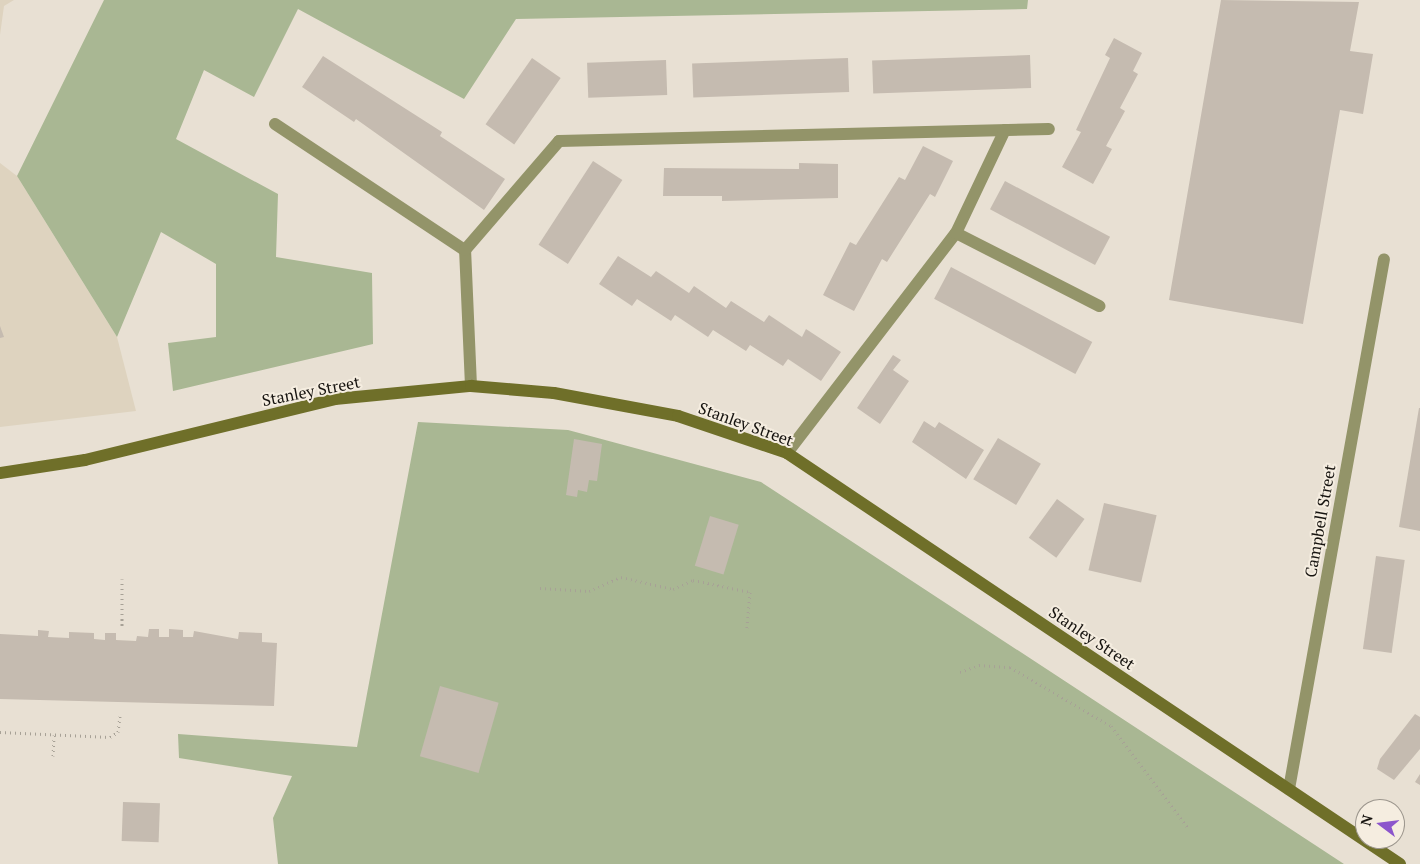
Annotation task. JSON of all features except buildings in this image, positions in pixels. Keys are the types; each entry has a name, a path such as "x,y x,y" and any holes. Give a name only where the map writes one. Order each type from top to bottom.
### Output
{"street":[{"path":"275,124 465,250"},
{"path":"471,386 465,250 559,141 1049,129"},
{"path":"787,453 956,233 1005,130"},
{"path":"956,233 1099,306"},
{"name":"Campbell Street","path":"1289,790 1384,259"},
{"name":"Stanley Street","path":"0,472 85,460 335,399 471,386 554,393 678,416 787,453 1400,864"}],"path":[{"path":"540,588 589,591 621,577 673,589 693,580 750,592 747,629"},
{"path":"122,579 122,627"},
{"path":"960,672 979,665 1010,667 1111,726 1189,828"},
{"path":"0,732 110,737 118,732 120,716"},
{"path":"53,756 54,734"}],"shaded area":[{"path":"0,0 14,0 4,6 0,35"},
{"path":"0,163 17,176 117,337 136,411 0,427"}],"green space":[{"path":"104,0 1028,0 1027,9 516,19 464,99 298,9 254,97 204,70 176,139 278,194 276,257 372,273 373,344 173,391 168,343 216,337 216,264 161,232 117,337 17,176"},
{"path":"418,422 568,430 761,482 1344,864 278,864 273,818 292,776 179,758 178,734 357,747"}]}
